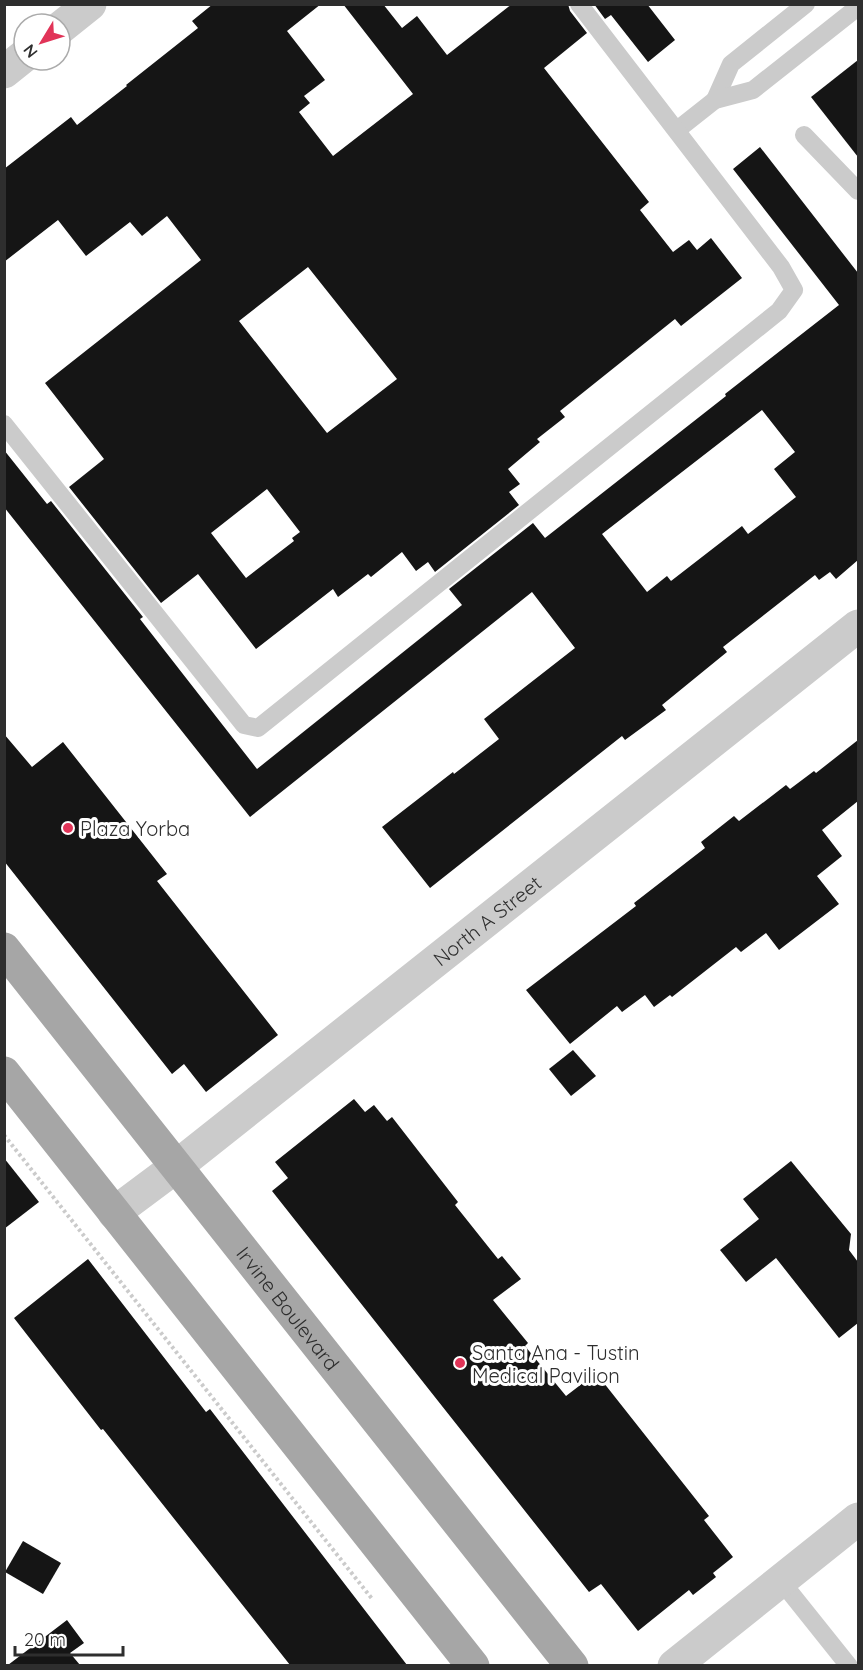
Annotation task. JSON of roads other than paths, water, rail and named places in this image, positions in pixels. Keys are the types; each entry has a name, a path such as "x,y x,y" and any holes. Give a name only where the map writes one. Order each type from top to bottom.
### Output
{"main road":[{"name":"Irvine Boulevard","path":"4,949 572,1665"},
{"path":"4,1073 473,1665"}],"street":[{"path":"72,18 90,4"},
{"name":"North A Street","path":"114,1213 177,1166 858,626"},
{"path":"674,1665 781,1581 856,1527"}],"lane":[{"path":"4,424 244,725 258,728 779,311 794,290 781,267 579,4"},
{"path":"715,100 731,64 806,4"},
{"path":"677,130 715,100 753,90 858,7"},
{"path":"804,135 858,191"},
{"path":"781,1581 849,1665"}],"place":[{"name":"Plaza Yorba","path":"68,828"},
{"name":"Santa Ana - Tustin Medical Pavilion","path":"460,1363"}]}
